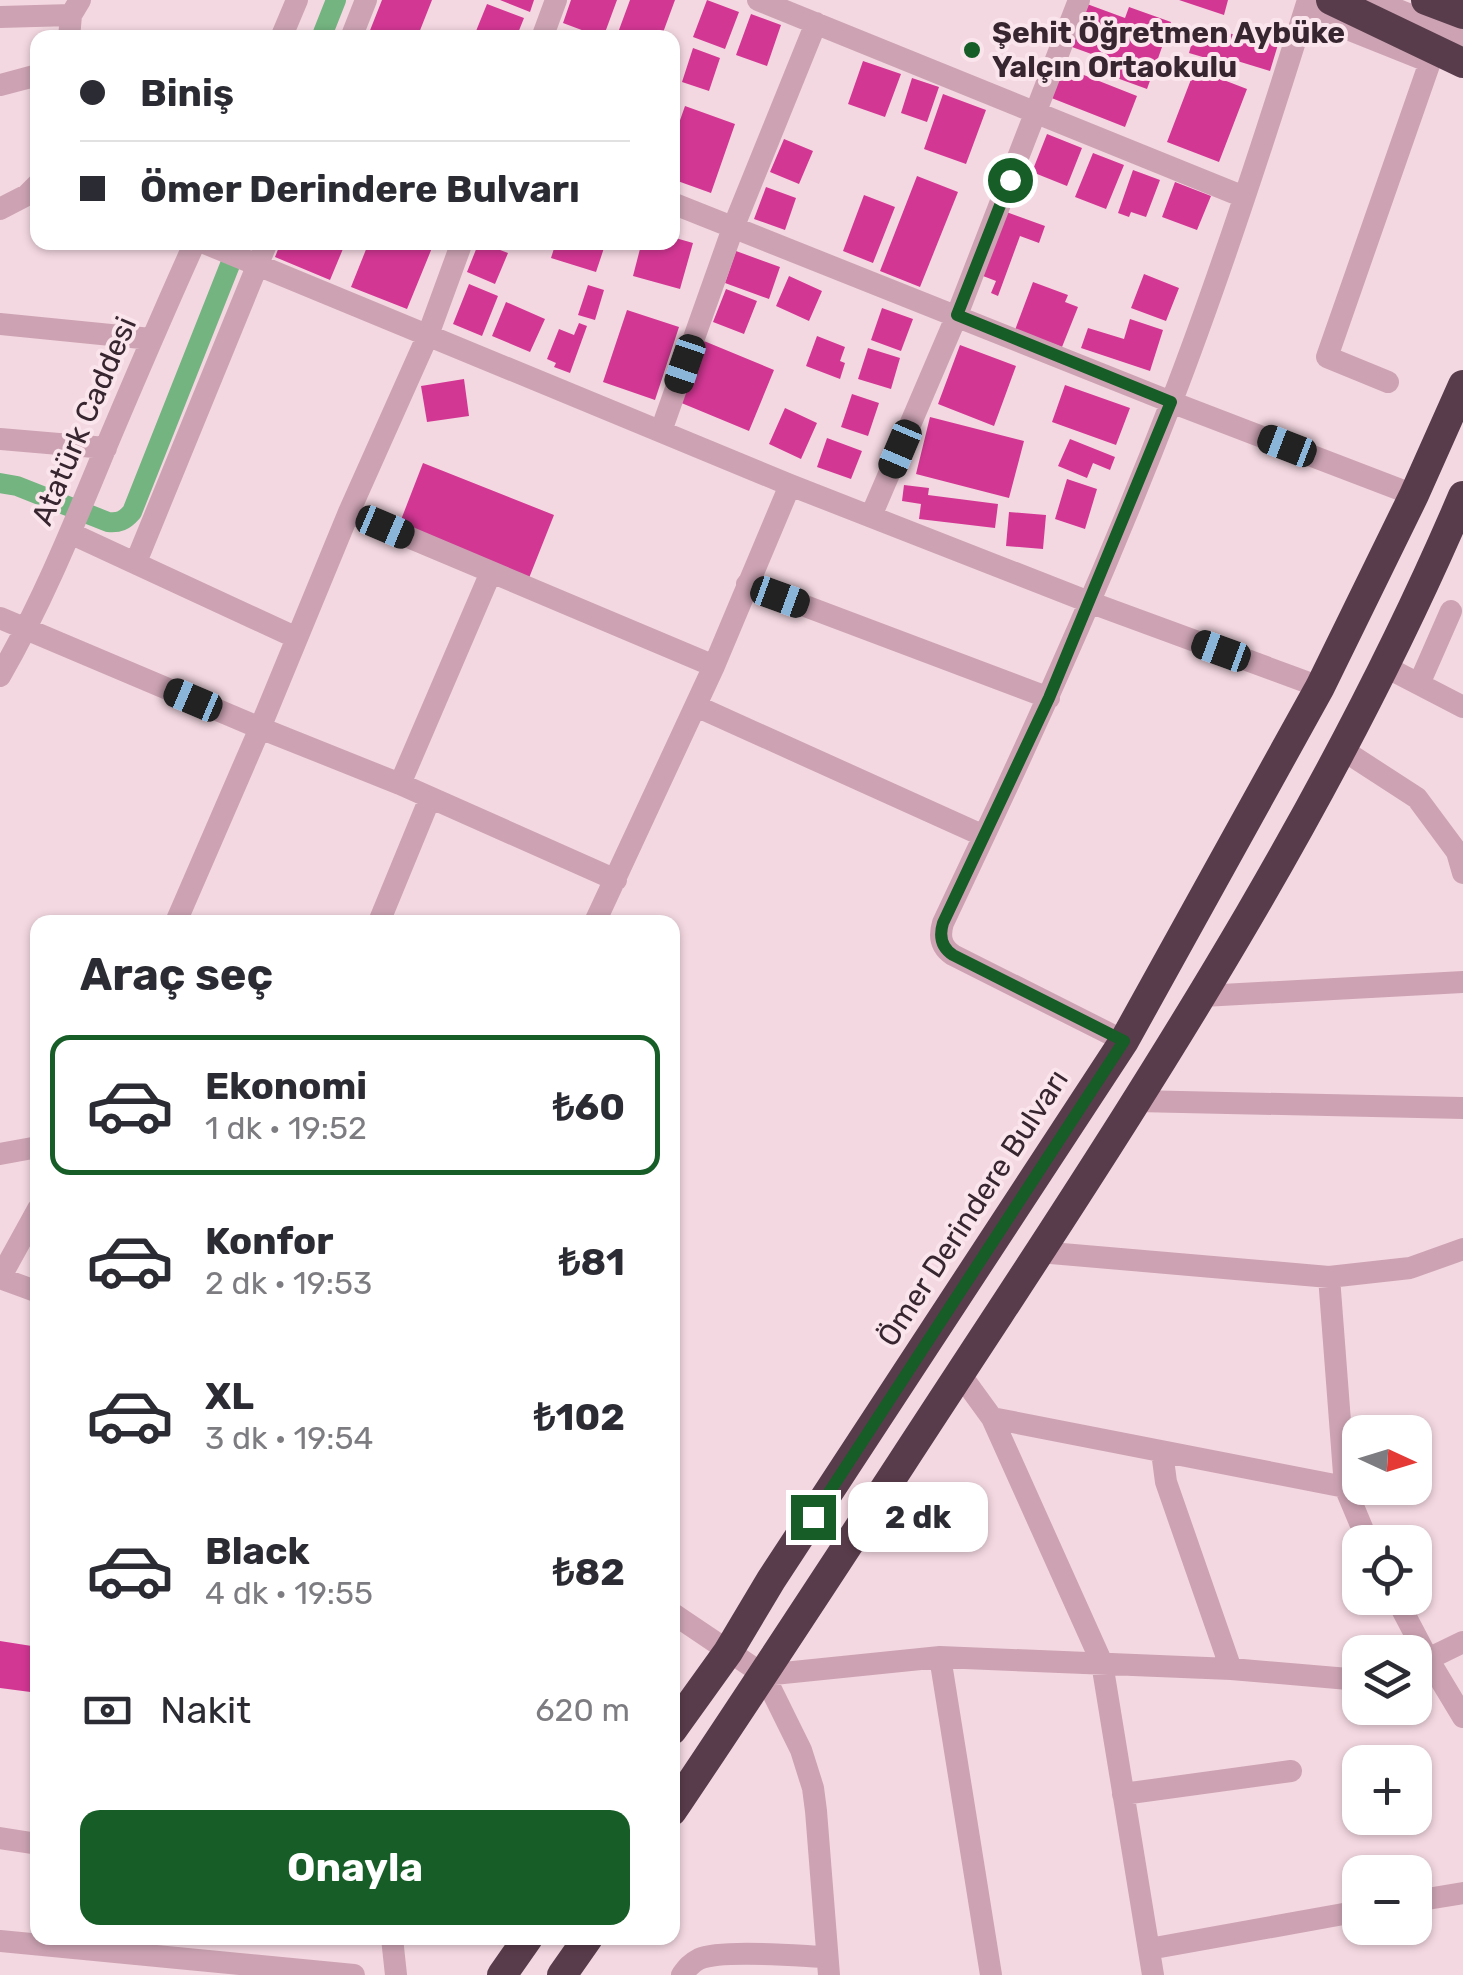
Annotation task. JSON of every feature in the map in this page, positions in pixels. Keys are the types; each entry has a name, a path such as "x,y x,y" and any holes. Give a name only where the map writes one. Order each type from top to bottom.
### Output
{"highway":[{"path":"1426,0 1463,14"},
{"path":"1315,4 1463,63"},
{"name":"Ömer Derindere Bulvarı","path":"680,1719 728,1652 771,1580 1124,1041 1320,687 1414,495 1463,384"},
{"path":"680,1799 1203,996 1344,750 1459,512"},
{"path":"502,1975 523,1945"},
{"path":"562,1975 583,1945"}],"street":[{"path":"284,30 297,0"},
{"path":"354,30 366,0"},
{"path":"545,30 556,0"},
{"path":"758,0 1244,198"},
{"path":"871,516 957,315 1079,0"},
{"path":"1373,0 1463,36"},
{"path":"1124,1041 953,955 940,935 1049,698 1171,402 1315,4 1430,62 1328,357 1388,382"},
{"path":"0,17 74,17"},
{"path":"661,431 732,228 816,23"},
{"path":"0,84 30,76"},
{"path":"0,209 30,192"},
{"path":"680,206 1414,495"},
{"name":"Atatürk Caddesi","path":"0,676 26,631 194,250"},
{"path":"219,250 790,484 1089,602 1320,687"},
{"path":"136,562 263,250"},
{"path":"179,915 428,335 459,250"},
{"path":"0,324 152,339"},
{"path":"0,440 106,448"},
{"path":"598,915 714,666 790,484"},
{"path":"350,512 714,666"},
{"path":"70,533 297,638"},
{"path":"400,784 491,572"},
{"path":"746,584 1049,698"},
{"path":"1418,596 1457,614 1419,684"},
{"path":"0,618 400,784 616,880"},
{"path":"1384,666 1463,708"},
{"path":"696,706 984,836"},
{"path":"1344,750 1418,798 1456,852 1463,873"},
{"path":"382,915 430,798"},
{"path":"1203,996 1463,982"},
{"path":"1136,1101 1463,1108"},
{"path":"0,1154 30,1148"},
{"path":"30,1224 0,1278 30,1289"},
{"path":"1039,1252 1329,1278 1410,1268 1462,1252"},
{"path":"1329,1278 1342,1448"},
{"path":"960,1374 992,1418 1102,1663 1153,1975"},
{"path":"992,1418 1342,1486"},
{"path":"1162,1452 1166,1482 1231,1669"},
{"path":"680,1619 764,1674 801,1750 813,1788 828,1966 722,1954 702,1957 688,1965 682,1975"},
{"path":"1432,1665 1463,1642"},
{"path":"764,1674 940,1657 1231,1669 1342,1678"},
{"path":"940,1657 990,1975"},
{"path":"1432,1677 1463,1716"},
{"path":"1123,1794 1291,1771"},
{"path":"0,1838 30,1843"},
{"path":"1432,1899 1463,1893"},
{"path":"1149,1949 1342,1914"},
{"path":"0,1940 30,1943"},
{"path":"51,1945 354,1975"},
{"path":"393,1945 396,1975"}],"building":[{"path":"382,0 432,0 420,30 370,30"},
{"path":"500,0 534,0 530,12"},
{"path":"571,0 617,0 606,30 582,30 563,23"},
{"path":"630,0 675,0 664,30 619,30"},
{"path":"707,0 739,12 725,49 693,37"},
{"path":"1179,0 1228,0 1224,15"},
{"path":"487,4 524,18 519,30 476,30"},
{"path":"1087,4 1125,18 1129,7 1171,22 1147,89 1103,73 1108,60 1072,47"},
{"path":"751,14 781,25 767,66 736,55"},
{"path":"1197,24 1239,36 1241,26 1280,38 1270,71 1234,60 1233,66 1189,53"},
{"path":"693,48 720,58 709,91 682,82"},
{"path":"863,61 901,74 885,117 848,104"},
{"path":"1061,66 1137,96 1125,127 1049,97"},
{"path":"1195,69 1247,89 1219,162 1167,142"},
{"path":"912,78 939,87 927,122 901,113"},
{"path":"943,94 986,110 966,164 924,149"},
{"path":"685,106 735,124 711,193 680,182 680,120"},
{"path":"1047,134 1082,148 1067,186 1032,172"},
{"path":"784,139 813,151 799,184 770,172"},
{"path":"1093,153 1124,165 1106,209 1075,197"},
{"path":"1133,170 1160,180 1146,217 1118,213"},
{"path":"917,176 958,192 920,287 880,271"},
{"path":"1175,182 1211,196 1197,230 1162,217"},
{"path":"766,187 796,198 785,230 754,219"},
{"path":"864,195 895,207 873,263 843,251"},
{"path":"1001,210 1045,226 1039,243 1020,236 998,296 991,293 996,281 983,276"},
{"path":"680,239 693,243 680,289 633,276 640,250 680,250"},
{"path":"278,250 342,250 330,280 275,257"},
{"path":"366,250 431,250 407,309 351,287"},
{"path":"476,250 508,253 495,284 467,272"},
{"path":"554,250 603,250 596,272 551,258"},
{"path":"736,251 780,267 769,299 725,283"},
{"path":"1144,274 1179,288 1166,321 1131,308"},
{"path":"789,276 822,291 809,321 776,306"},
{"path":"1033,282 1068,295 1065,302 1078,307 1062,347 1015,330"},
{"path":"469,284 498,296 482,336 453,324"},
{"path":"588,285 604,290 595,320 578,315"},
{"path":"726,289 757,301 744,334 713,322"},
{"path":"506,302 545,319 530,352 492,336"},
{"path":"882,308 913,319 901,351 871,340"},
{"path":"627,310 679,327 655,400 603,382"},
{"path":"1130,319 1163,330 1150,371 1081,348 1088,328 1124,339"},
{"path":"579,323 587,326 570,373 554,367 556,363 547,359 559,329 574,335"},
{"path":"817,336 845,347 840,379 806,366"},
{"path":"704,341 774,370 749,431 679,402"},
{"path":"960,345 1016,366 994,426 938,404"},
{"path":"868,348 900,358 891,389 858,379"},
{"path":"464,379 469,416 427,422 421,386"},
{"path":"1065,385 1130,408 1116,445 1052,422"},
{"path":"852,394 879,403 868,436 841,427"},
{"path":"785,408 817,423 801,459 769,444"},
{"path":"930,417 1024,441 1009,498 916,474"},
{"path":"827,438 862,451 851,479 817,467"},
{"path":"1070,439 1115,457 1110,470 1093,463 1087,478 1058,466"},
{"path":"423,463 554,515 529,578 399,525"},
{"path":"1067,479 1097,489 1085,529 1055,519"},
{"path":"904,485 929,488 928,495 998,504 995,528 919,519 921,504 902,501"},
{"path":"1009,512 1046,515 1043,549 1006,546"},
{"path":"0,1641 30,1646 30,1692 0,1688"}],"waterway":[{"path":"324,30 336,0"},
{"path":"0,483 108,522 121,521 129,515 236,250"}],"place":[{"name":"Şehit Öğretmen Aybüke Yalçın Ortaokulu","path":"972,50"}],"route":[{"path":"813,1517 1124,1041 953,955 940,935 1049,698 1171,402 957,315 1010,180"}]}
